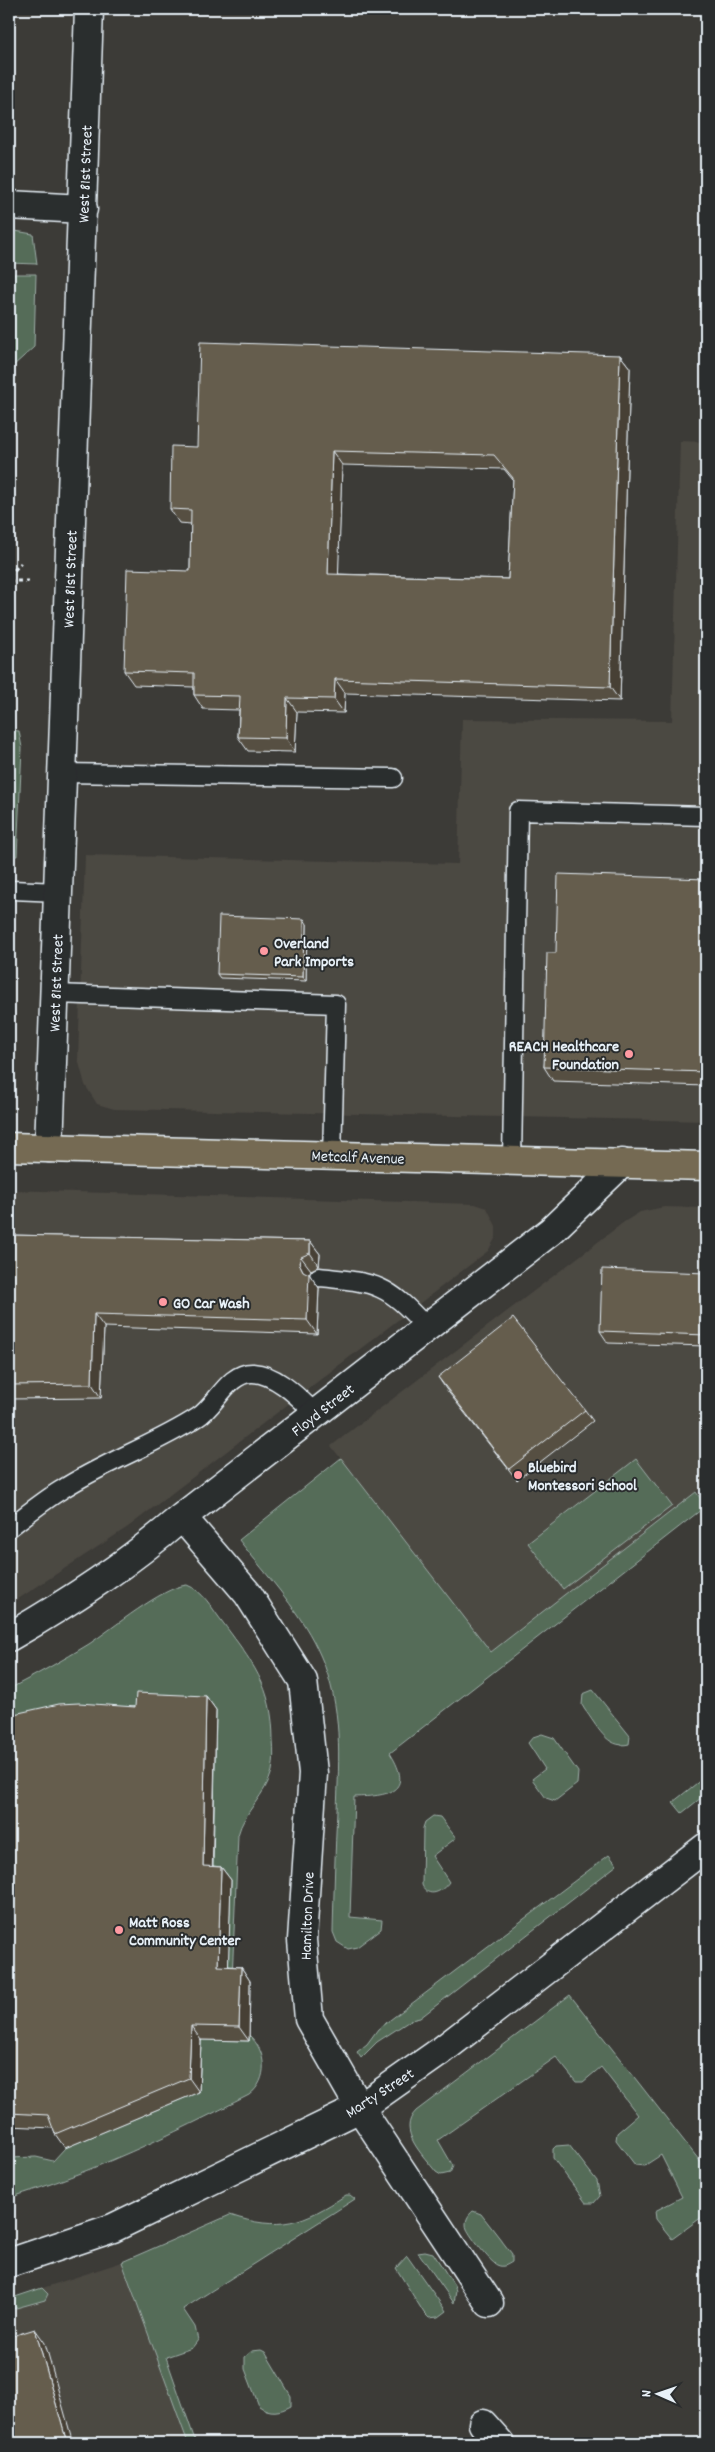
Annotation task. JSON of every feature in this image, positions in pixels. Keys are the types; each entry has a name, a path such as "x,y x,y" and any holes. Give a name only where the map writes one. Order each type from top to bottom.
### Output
{"main road":[{"name":"Metcalf Avenue","path":"9,1147 706,1166"}],"street":[{"name":"West 81st Street","path":"49,1148 89,9"},
{"path":"9,205 83,209"},
{"name":"Floyd Street","path":"9,1637 65,1605 138,1556 182,1517 551,1231 622,1163"},
{"name":"Hamilton Drive","path":"182,1517 248,1594 303,1681 313,1774 302,1940 309,2019 360,2108 489,2303"},
{"name":"Marty Street","path":"9,2263 113,2228 360,2108 441,2051 706,1847"}],"lane":[{"path":"62,773 393,778"},
{"path":"512,1160 518,812 706,816"},
{"path":"12,890 58,892"},
{"path":"55,994 336,1004 332,1156"},
{"path":"319,1277 367,1282 389,1292 405,1304 426,1328"},
{"path":"9,1528 61,1489 205,1413 223,1390 238,1378 253,1373 271,1379 291,1391 316,1414"}],"path":[{"path":"9,576 21,563"},
{"path":"9,581 32,581"}],"shaded area":[{"path":"680,441 706,442 706,1121 114,1109 97,1104 85,1085 78,1059 85,855 458,864 462,719 672,721"},
{"path":"9,1190 475,1204 487,1208 496,1226 496,1237 488,1251 128,1527 9,1605"},
{"name":"Bluebird Montessori School","path":"664,1207 706,1208 706,1484 491,1652 331,1446 624,1222 640,1212"},
{"path":"122,2262 188,2443 9,2443 9,2299"}],"green space":[{"path":"9,230 33,234 37,264 9,263"},
{"path":"9,274 36,274 34,347 13,366 9,507"},
{"path":"9,730 19,731 22,748 17,856 9,856"},
{"path":"341,1458 491,1652 696,1492 706,1506 390,1753 400,1777 399,1784 394,1790 377,1795 354,1797 350,1917 382,1920 381,1929 357,1947 348,1949 337,1942 333,1932 339,1752 336,1714 328,1676 321,1657 305,1626 284,1596 239,1540"},
{"path":"636,1459 672,1506 563,1589 528,1543"},
{"path":"187,1585 198,1591 206,1600 251,1662 265,1690 272,1722 274,1752 272,1771 265,1788 245,1818 238,1835 232,1980 9,1734 9,1689 89,1644 164,1593"},
{"path":"593,1690 630,1736 629,1744 621,1745 608,1740 585,1710 582,1705 583,1694"},
{"path":"542,1734 554,1738 578,1772 577,1784 555,1801 546,1798 532,1779 545,1769 528,1743 533,1737"},
{"path":"706,1776 706,1794 682,1813 673,1802"},
{"path":"433,1816 440,1817 456,1838 432,1856 449,1882 443,1889 431,1893 422,1885 423,1828 425,1822"},
{"path":"609,1855 617,1865 420,2018 411,2020 377,2042 361,2058 357,2052 367,2044 378,2029"},
{"path":"570,1995 706,2169 706,2214 672,2239 656,2219 655,2211 682,2197 661,2155 644,2166 635,2165 616,2140 617,2133 638,2115 601,2067 583,2082 576,2082 556,2057 438,2140 453,2166 450,2173 441,2175 436,2172 419,2151 410,2135 411,2119 416,2111"},
{"path":"249,2035 255,2042 262,2057 263,2074 260,2082 249,2095 101,2165 9,2198 9,2158 36,2157 53,2161 65,2148 199,2092 201,2040 249,2041"},
{"path":"569,2145 597,2181 600,2196 594,2203 586,2203 553,2158 553,2149 556,2146"},
{"path":"346,2195 350,2195 355,2199 183,2309 195,2327 198,2340 192,2348 166,2357 196,2443 188,2443 122,2262 230,2215 263,2223 291,2222 317,2212"},
{"path":"473,2211 481,2214 512,2254 512,2262 503,2266 497,2265 476,2243 466,2226 467,2219"},
{"path":"418,2252 433,2253 454,2285 456,2291 454,2303"},
{"path":"407,2256 446,2311 438,2317 429,2318 424,2313 396,2268"},
{"path":"42,2288 48,2294 45,2300 9,2310 9,2299"},
{"path":"261,2350 265,2352 291,2396 291,2406 279,2411 263,2409 259,2406 245,2369 245,2357 252,2351"}],"building":[{"path":"200,342 620,355 610,687 335,679 334,699 287,698 286,738 238,737 240,696 194,695 194,673 124,671 127,569 190,571 191,510 170,509 171,446 197,447","holes":["332,451 494,455 513,478 508,579 328,574"]},
{"path":"558,874 706,879 706,1072 544,1067 547,953 556,953"},
{"name":"Overland Park Imports","path":"219,916 304,919 303,977 217,974"},
{"name":"GO Car Wash","path":"9,1235 310,1241 310,1253 301,1257 299,1263 303,1271 309,1274 307,1320 94,1314 92,1384 9,1385"},
{"path":"602,1269 706,1273 706,1335 600,1331"},
{"path":"513,1318 585,1410 509,1469 438,1377"},
{"name":"Matt Ross Community Center","path":"136,1693 206,1696 203,1866 221,1867 218,1966 241,1967 239,2027 191,2026 189,2078 55,2134 48,2115 9,2113 9,1716 59,1704 79,1703 135,1707"},
{"path":"35,2329 67,2443 9,2443 9,2337"},
{"path":"402,2439 407,2443 397,2443"}],"place":[{"name":"Overland Park Imports","path":"264,951"},
{"name":"REACH Healthcare Foundation","path":"629,1054"},
{"name":"GO Car Wash","path":"163,1302"},
{"name":"Bluebird Montessori School","path":"518,1475"},
{"name":"Matt Ross Community Center","path":"119,1930"}]}
